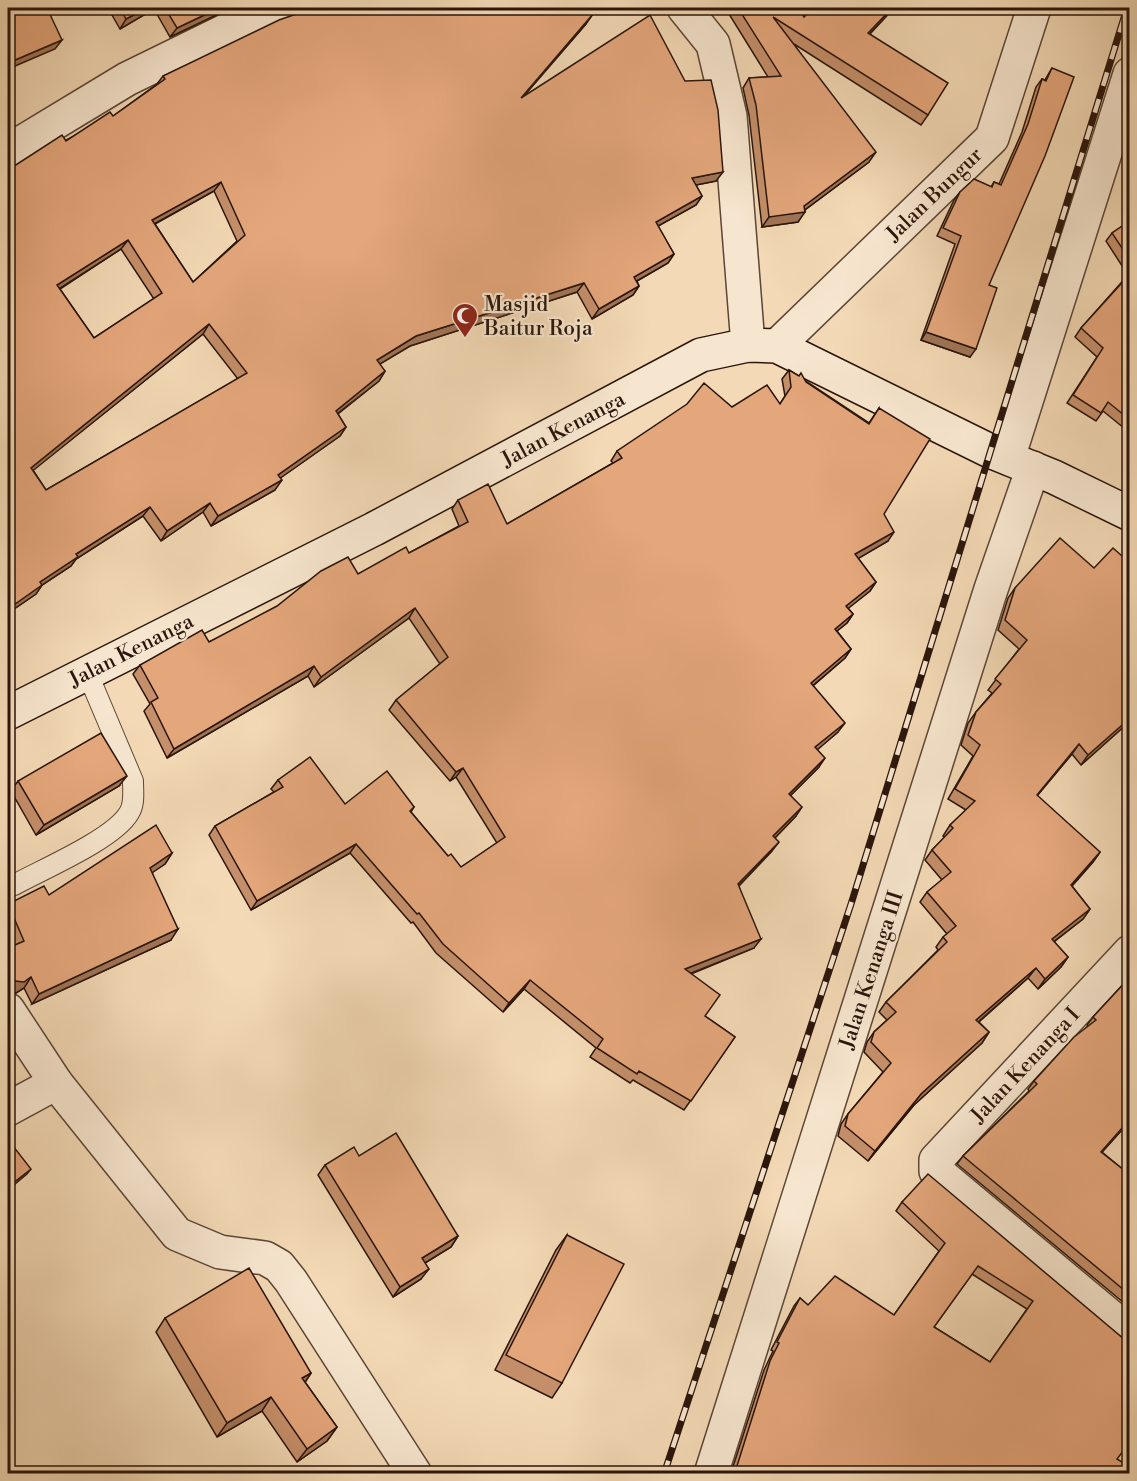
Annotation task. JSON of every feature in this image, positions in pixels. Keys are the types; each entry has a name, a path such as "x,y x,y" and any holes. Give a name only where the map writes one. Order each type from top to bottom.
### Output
{"street":[{"path":"8,151 127,79 266,11 281,8"},
{"path":"684,8 713,44 730,116 763,345 1130,514"},
{"name":"Jalan Bungur","path":"763,345 992,138 1034,8"},
{"name":"Jalan Kenanga III","path":"711,1473 991,589 1021,463 1130,74"},
{"name":"Jalan Kenanga","path":"8,712 374,529 701,355 763,345"},
{"name":"Jalan Kenanga I","path":"1130,952 936,1160 936,1171 945,1181 1130,1333"},
{"path":"8,1010 56,1083 177,1234 220,1252 265,1258 279,1266 415,1473"},
{"path":"8,1109 56,1083"}],"lane":[{"path":"8,884 14,885 115,831 130,812 134,797 133,781 87,672"}],"building":[{"path":"8,8 47,8 62,40 8,63"},
{"path":"120,8 147,8 126,19"},
{"path":"165,8 219,8 177,28"},
{"path":"303,8 589,8 593,14 521,98 650,15 685,81 711,80 718,110 723,172 692,178 702,196 656,222 674,254 634,277 639,286 599,309 584,283 416,336 377,360 385,371 336,411 346,427 278,475 282,480 218,516 210,503 167,531 150,507 76,554 78,557 40,582 42,585 8,609 8,170 62,135 66,141 110,112 113,116 165,79 163,76 279,20 299,13","holes":["221,182 245,235 193,282 152,220","128,240 162,293 94,338 57,285","209,324 247,373 46,490 31,468"]},
{"path":"738,8 798,8 804,17 813,8 892,8 868,33 948,83 928,115 773,17 876,152 804,206 805,212 769,217 756,105 749,78 781,76"},
{"path":"1052,68 1074,77 1045,156 989,285 997,288 976,349 926,332 961,236 943,228 960,192 974,179 992,187 994,182 1001,185 1028,124 1042,79 1046,81"},
{"path":"1130,221 1130,260 1112,233"},
{"path":"1130,274 1130,420 1108,402 1101,413 1073,395 1103,348 1081,328"},
{"path":"789,370 799,376 801,373 806,382 869,424 879,408 930,439 884,514 894,532 855,554 876,582 846,606 853,614 835,629 851,649 811,683 845,723 815,747 825,758 789,794 802,807 773,836 779,842 738,884 761,939 685,969 720,995 705,1016 735,1037 691,1101 639,1071 637,1074 597,1048 603,1039 530,980 509,1003 443,944 419,913 417,914 356,844 257,901 215,826 283,787 278,780 310,757 345,804 387,771 414,807 410,811 448,856 451,854 461,867 505,837 463,768 456,772 396,700 448,657 415,608 321,677 314,666 174,749 151,702 158,698 140,665 202,630 209,642 277,606 321,571 348,557 358,574 406,547 409,553 468,522 458,500 488,484 507,524 622,458 617,451 687,404 704,383 732,407 767,385 780,404 791,387"},
{"path":"1060,538 1094,568 1113,548 1130,563 1130,718 1088,755 1079,744 1037,795 1100,852 1071,885 1090,909 1052,939 1068,957 1045,979 1036,968 976,1020 989,1032 921,1094 875,1151 845,1126 848,1114 891,1063 871,1042 874,1032 896,1012 886,1002 947,942 943,937 956,926 927,892 951,872 932,850 953,828 950,825 975,801 955,789 980,745 968,735 976,712 1001,684 995,679 1027,640 1005,620 1015,588"},
{"path":"101,733 127,776 44,825 18,781"},
{"path":"156,825 172,853 150,868 178,929 39,994 31,977 24,982 8,983 8,948 24,941 8,904 44,886 49,895"},
{"path":"1130,977 1130,1119 1101,1152 1130,1175 1130,1295 963,1156 1037,1084 1034,1081 1074,1037 1096,1020 1093,1017"},
{"path":"396,1133 458,1236 422,1258 429,1269 400,1287 325,1165 354,1147 359,1156"},
{"path":"13,1146 31,1169 8,1187 8,1151"},
{"path":"928,1174 1124,1339 1130,1341 1130,1442 1117,1459 1130,1467 1130,1473 748,1473 736,1469 770,1361 779,1343 777,1342 800,1298 808,1305 835,1276 894,1315 945,1243 902,1202","holes":["978,1266 1033,1301 990,1362 934,1327"]},
{"path":"567,1235 624,1264 562,1383 506,1355"},
{"path":"249,1268 311,1373 302,1378 337,1427 307,1449 271,1397 227,1423 165,1318"}],"railway":[{"path":"664,1474 852,901 1127,8"}],"place":[{"name":"Masjid Baitur Roja","path":"465,339"}]}
